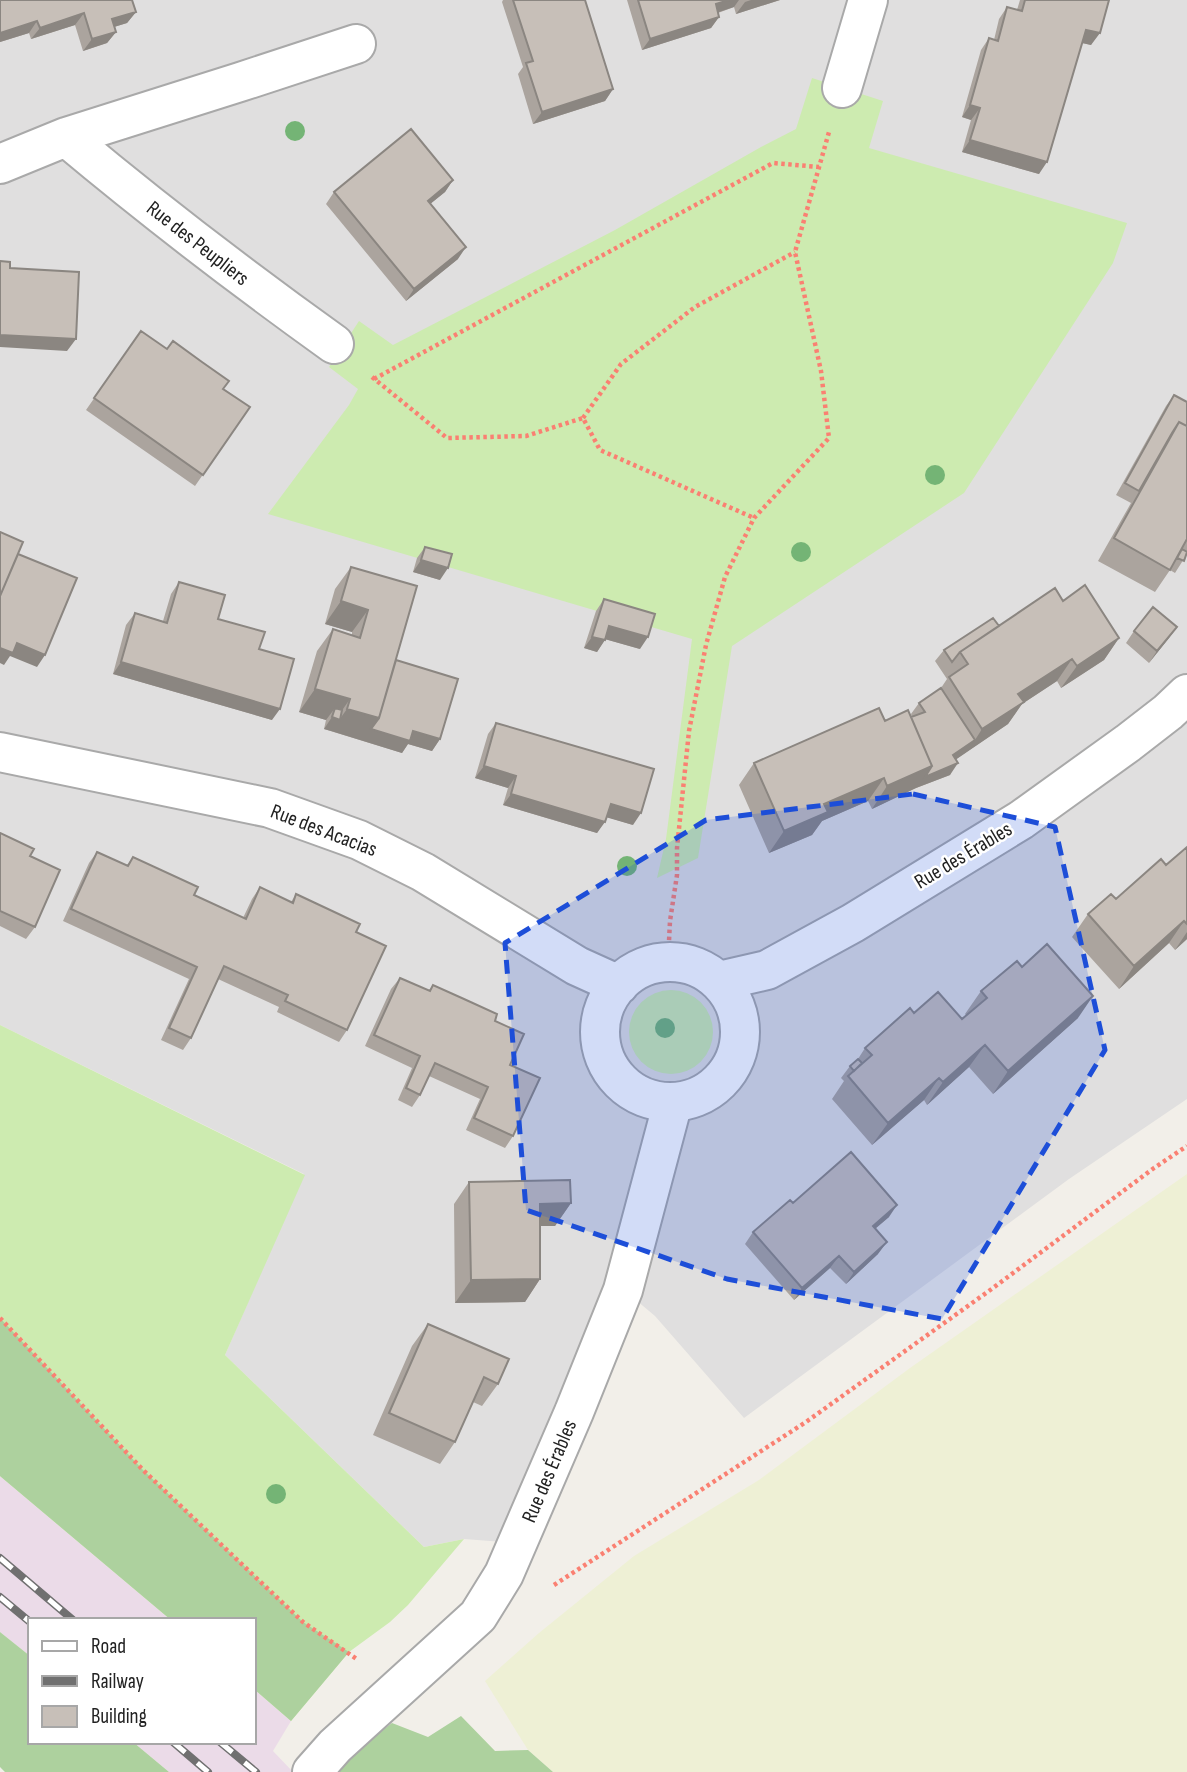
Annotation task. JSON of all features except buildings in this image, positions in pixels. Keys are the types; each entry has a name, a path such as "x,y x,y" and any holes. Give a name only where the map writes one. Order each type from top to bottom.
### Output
{"street":[{"path":"842,88 868,0"},
{"path":"0,164 66,137 356,44"},
{"name":"Rue des Peupliers","path":"66,137 216,257 334,344"},
{"name":"Rue des Érables","path":"719,981 767,971 853,923 1021,820 1128,743 1187,694"},
{"name":"Rue des Acacias","path":"0,752 271,808 359,840 423,872 577,966 619,985"},
{"path":"668,961 695,966 719,981 738,1011 741,1030 733,1065 722,1080 708,1091 673,1102 638,1094 623,1083 607,1061 600,1035 608,999 619,985 641,968 668,961"},
{"name":"Rue des Érables","path":"312,1772 335,1746 478,1616 504,1574 623,1290 673,1102"}],"path":[{"path":"668,961 689,731 706,645 725,577 754,518 829,438 821,371 795,252 842,88"},
{"path":"374,379 773,163 819,167"},
{"path":"334,344 447,438 526,436 583,418 621,364 695,307 795,252"},
{"path":"583,418 600,450 754,518"},
{"path":"494,1592 527,1603 806,1422 1187,1146"},
{"path":"0,1318 142,1469 250,1572 303,1622 349,1652 395,1691"}],"highlighted area":[{"path":"913,794 1055,827 1105,1050 942,1319 727,1279 526,1210 505,943 706,820"}],"shaded area":[{"path":"0,0 1187,0 1187,1099 1069,1179 744,1418 655,1316 624,1290 518,1543 464,1539 424,1547 225,1355 304,1174 0,1025"},
{"path":"0,1476 169,1618 28,1618 28,1654 0,1632"},
{"path":"256,1691 291,1721 273,1751 293,1772 169,1772 135,1744 256,1744"}],"green space":[{"path":"812,78 883,101 869,148 1127,223 1113,263 964,493 732,646 698,858 657,878 666,839 692,639 268,514 358,389 329,367 359,321 393,345 615,230 796,129"},
{"path":"671,990 687,993 701,1002 710,1016 713,1032 710,1048 701,1062 687,1071 671,1074 655,1071 641,1062 632,1048 629,1032 632,1016 641,1002 655,993"},
{"path":"0,1025 305,1175 225,1355 424,1547 464,1539 408,1605 349,1652 291,1721 256,1691 256,1618 169,1618 0,1476"},
{"path":"1187,1174 1187,1772 553,1772 528,1750 485,1681 539,1633 634,1556 759,1480 910,1368"},
{"path":"0,1318 143,1470 303,1622 349,1652 291,1721 256,1691 256,1618 169,1618 0,1476"},
{"path":"0,1632 28,1654 28,1744 135,1744 169,1772 5,1772 0,1767"},
{"path":"461,1716 495,1751 528,1750 553,1772 339,1772 361,1746 392,1723 428,1737"}],"railway":[{"path":"0,1558 71,1618"},
{"path":"0,1597 28,1620"},
{"path":"175,1744 208,1772"},
{"path":"222,1744 256,1772"}]}
